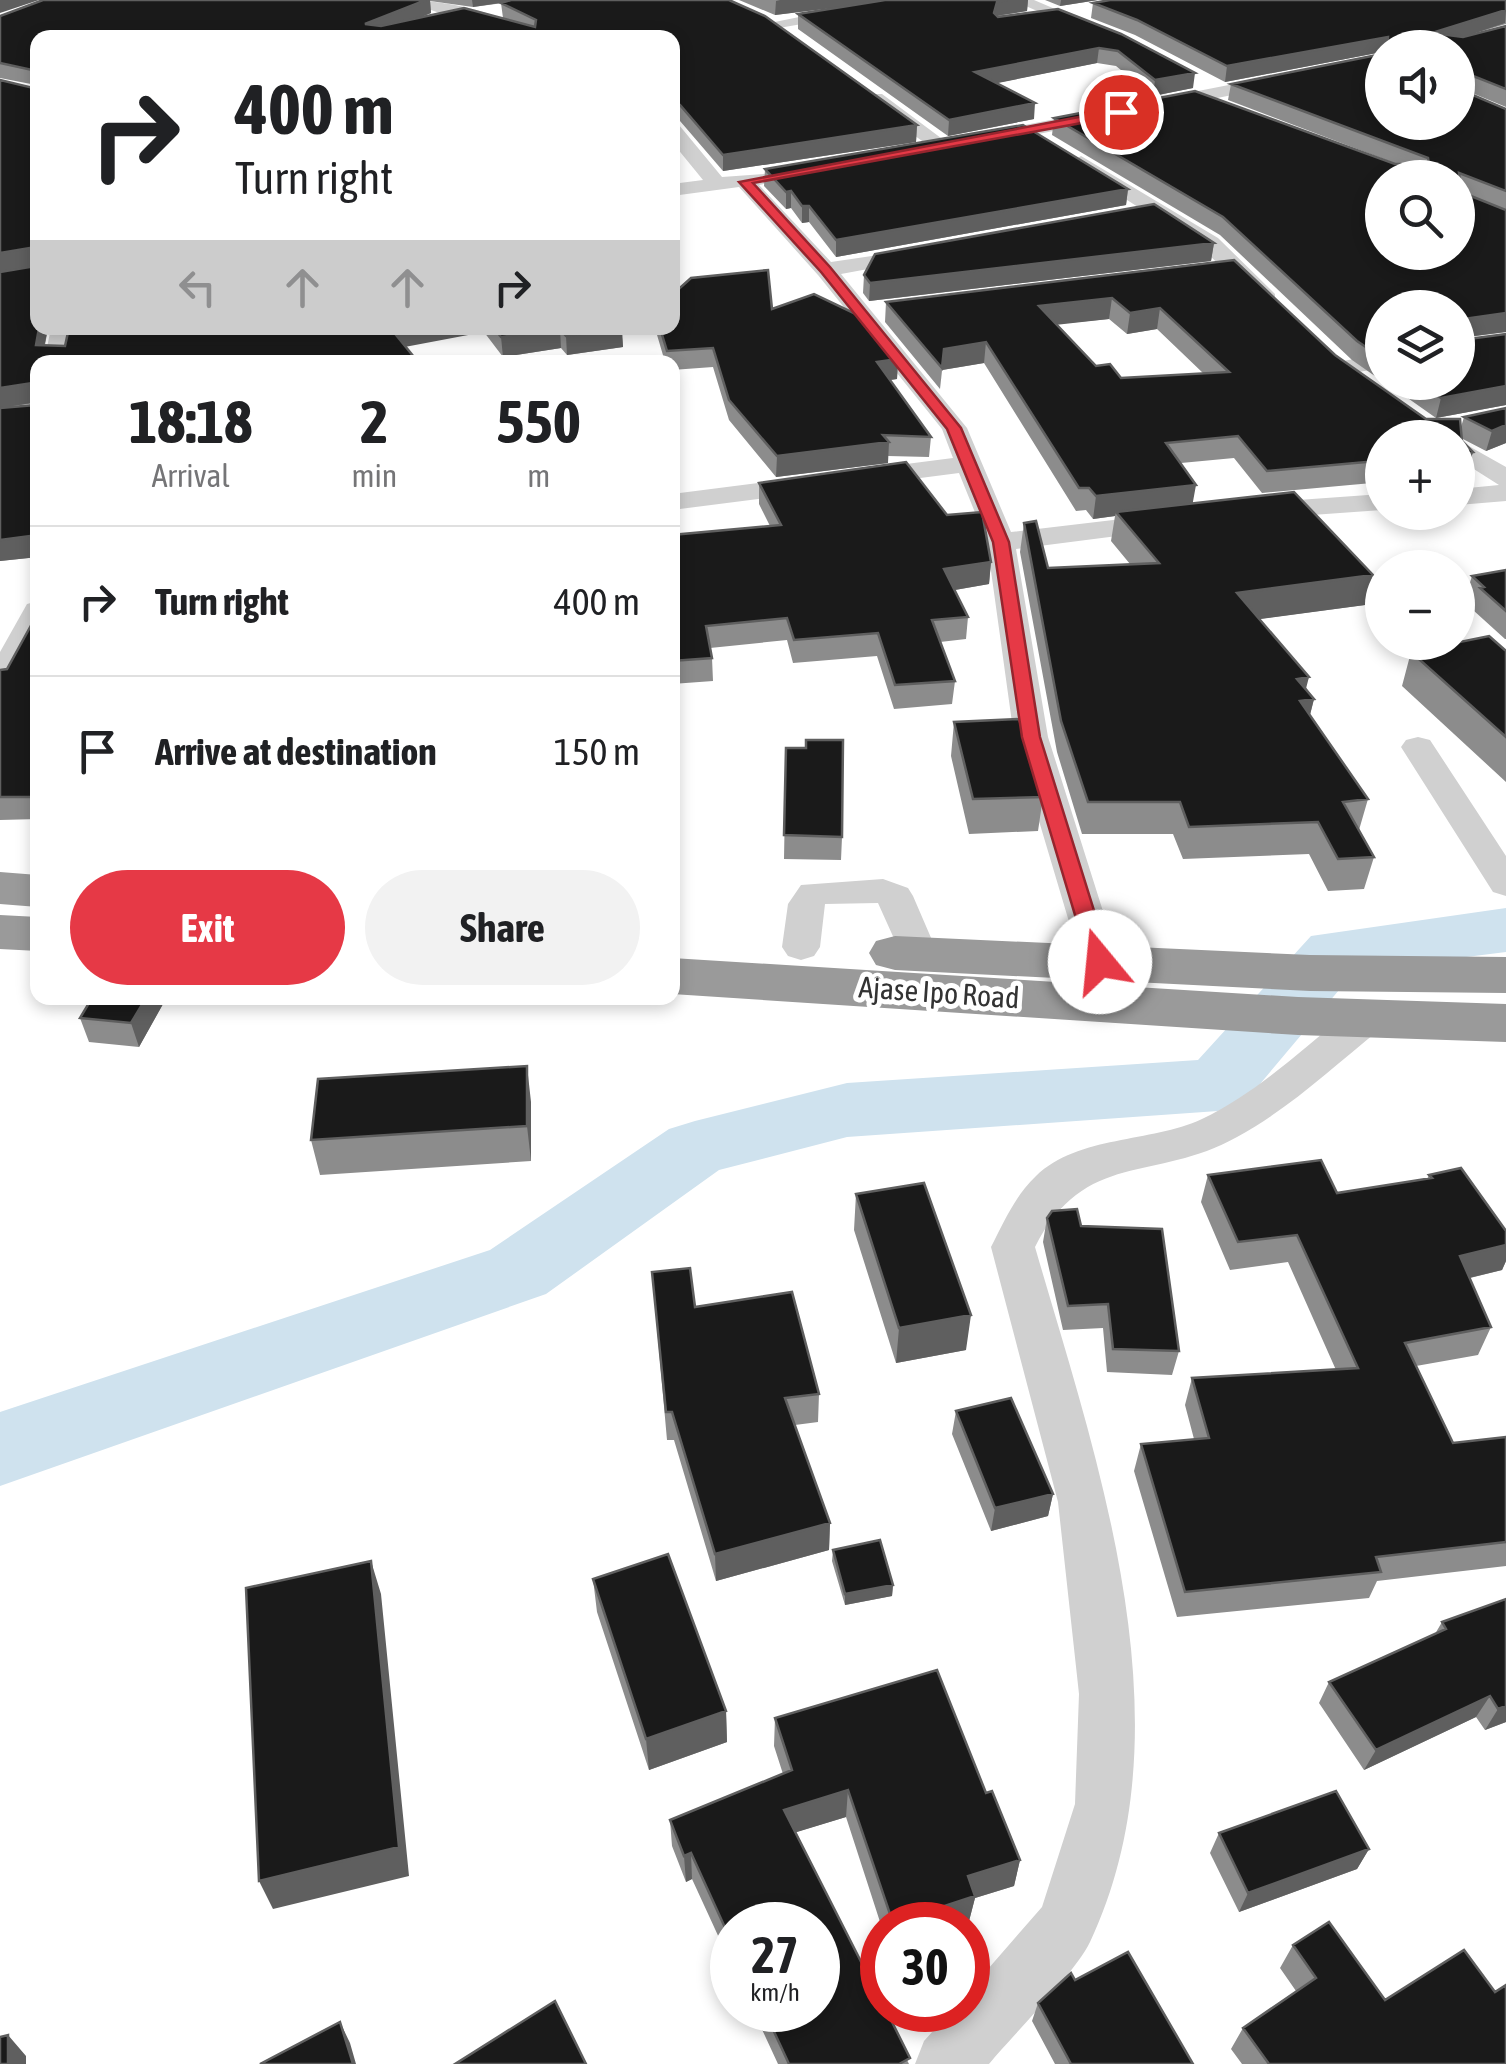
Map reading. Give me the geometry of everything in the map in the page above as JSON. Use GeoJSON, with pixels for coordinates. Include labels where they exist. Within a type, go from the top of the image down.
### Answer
{"type":"FeatureCollection","features":[{"type":"Feature","properties":{"kind":"highway"},"geometry":{"type":"LineString","coordinates":[[0,888],[30,890]]}},
{"type":"Feature","properties":{"kind":"highway"},"geometry":{"type":"LineString","coordinates":[[0,932],[30,934]]}},
{"type":"Feature","properties":{"kind":"highway","name":"Ajase Ipo Road"},"geometry":{"type":"LineString","coordinates":[[680,939],[1100,962],[1304,994],[1372,997],[1506,1023]]}},
{"type":"Feature","properties":{"kind":"highway","name":"Ajase Ipo Road"},"geometry":{"type":"LineString","coordinates":[[1372,997],[1506,975]]}},
{"type":"Feature","properties":{"kind":"highway","name":"Ajase Ipo Road"},"geometry":{"type":"LineString","coordinates":[[680,977],[1200,1010],[1304,994]]}},
{"type":"Feature","properties":{"kind":"street"},"geometry":{"type":"LineString","coordinates":[[1020,0],[1110,36]]}},
{"type":"Feature","properties":{"kind":"street"},"geometry":{"type":"LineString","coordinates":[[422,1],[507,30]]}},
{"type":"Feature","properties":{"kind":"street"},"geometry":{"type":"LineString","coordinates":[[419,24],[510,8]]}},
{"type":"Feature","properties":{"kind":"street"},"geometry":{"type":"LineString","coordinates":[[801,43],[766,21],[870,8]]}},
{"type":"Feature","properties":{"kind":"street"},"geometry":{"type":"LineString","coordinates":[[1017,23],[1096,11]]}},
{"type":"Feature","properties":{"kind":"street"},"geometry":{"type":"LineString","coordinates":[[907,153],[1025,131],[1194,87],[1228,102],[1365,66]]}},
{"type":"Feature","properties":{"kind":"street"},"geometry":{"type":"LineString","coordinates":[[864,90],[943,147]]}},
{"type":"Feature","properties":{"kind":"street"},"geometry":{"type":"LineString","coordinates":[[1025,131],[1210,243],[1288,318]]}},
{"type":"Feature","properties":{"kind":"street"},"geometry":{"type":"LineString","coordinates":[[680,135],[826,270],[954,428],[965,464],[1001,542],[1031,737],[1100,962]]}},
{"type":"Feature","properties":{"kind":"street"},"geometry":{"type":"LineString","coordinates":[[680,189],[799,172]]}},
{"type":"Feature","properties":{"kind":"street"},"geometry":{"type":"LineString","coordinates":[[1118,216],[1157,210]]}},
{"type":"Feature","properties":{"kind":"street"},"geometry":{"type":"LineString","coordinates":[[826,270],[942,248]]}},
{"type":"Feature","properties":{"kind":"street"},"geometry":{"type":"LineString","coordinates":[[1196,274],[1235,269]]}},
{"type":"Feature","properties":{"kind":"street"},"geometry":{"type":"LineString","coordinates":[[859,313],[899,308]]}},
{"type":"Feature","properties":{"kind":"street"},"geometry":{"type":"LineString","coordinates":[[1365,361],[1334,362],[1365,386]]}},
{"type":"Feature","properties":{"kind":"street"},"geometry":{"type":"LineString","coordinates":[[1475,448],[1506,479]]}},
{"type":"Feature","properties":{"kind":"street"},"geometry":{"type":"LineString","coordinates":[[680,501],[965,464]]}},
{"type":"Feature","properties":{"kind":"street"},"geometry":{"type":"LineString","coordinates":[[1475,496],[1506,493]]}},
{"type":"Feature","properties":{"kind":"street"},"geometry":{"type":"LineString","coordinates":[[1224,515],[1365,503]]}},
{"type":"Feature","properties":{"kind":"street"},"geometry":{"type":"LineString","coordinates":[[1001,542],[1188,519]]}},
{"type":"Feature","properties":{"kind":"street"},"geometry":{"type":"LineString","coordinates":[[0,682],[30,625]]}},
{"type":"Feature","properties":{"kind":"street"},"geometry":{"type":"LineString","coordinates":[[1418,747],[1506,884]]}},
{"type":"Feature","properties":{"kind":"street"},"geometry":{"type":"LineString","coordinates":[[947,2064],[1067,1925],[1104,1804],[1107,1694],[1083,1502],[1013,1246],[1028,1210],[1078,1166],[1181,1146],[1222,1126],[1372,997]]}},
{"type":"Feature","properties":{"kind":"building"},"geometry":{"type":"Polygon","coordinates":[[[43,0],[426,0],[365,24],[381,26],[464,8],[535,27],[536,20],[501,3],[729,0],[765,16],[917,125],[723,155],[680,105],[680,30],[30,30],[30,69],[0,63],[0,16],[43,0]]]}},
{"type":"Feature","properties":{"kind":"building"},"geometry":{"type":"Polygon","coordinates":[[[885,0],[1007,0],[997,2],[994,13],[998,17],[1058,9],[1121,34],[1195,73],[1155,80],[1118,51],[1099,48],[975,72],[1035,103],[949,120],[798,14],[885,0]]]}},
{"type":"Feature","properties":{"kind":"building"},"geometry":{"type":"Polygon","coordinates":[[[1506,0],[1506,10],[1442,30],[1365,30],[1365,41],[1227,66],[1137,20],[1093,3],[1506,0]]]}},
{"type":"Feature","properties":{"kind":"building"},"geometry":{"type":"Polygon","coordinates":[[[1506,26],[1506,89],[1475,77],[1475,34],[1506,26]]]}},
{"type":"Feature","properties":{"kind":"building"},"geometry":{"type":"Polygon","coordinates":[[[1365,57],[1365,134],[1231,84],[1365,57]]]}},
{"type":"Feature","properties":{"kind":"building"},"geometry":{"type":"Polygon","coordinates":[[[0,80],[30,87],[30,248],[0,253],[0,80]]]}},
{"type":"Feature","properties":{"kind":"building"},"geometry":{"type":"Polygon","coordinates":[[[1195,91],[1384,160],[1365,160],[1365,270],[1475,270],[1475,198],[1506,210],[1506,313],[1475,317],[1475,290],[1365,290],[1365,346],[1223,217],[1054,118],[1195,91]]]}},
{"type":"Feature","properties":{"kind":"building"},"geometry":{"type":"Polygon","coordinates":[[[1475,96],[1506,109],[1506,191],[1475,179],[1475,160],[1428,158],[1380,140],[1475,140],[1475,96]]]}},
{"type":"Feature","properties":{"kind":"building"},"geometry":{"type":"Polygon","coordinates":[[[1023,125],[1128,189],[836,240],[809,206],[802,206],[765,169],[1023,125]]]}},
{"type":"Feature","properties":{"kind":"building"},"geometry":{"type":"Polygon","coordinates":[[[1154,204],[1214,243],[870,283],[864,275],[875,254],[1154,204]]]}},
{"type":"Feature","properties":{"kind":"building"},"geometry":{"type":"Polygon","coordinates":[[[1234,260],[1335,355],[1365,376],[1365,400],[1399,400],[1426,419],[1460,420],[1365,420],[1365,462],[1267,471],[1238,436],[1166,443],[1196,485],[1096,496],[1089,488],[1079,488],[986,342],[944,349],[942,368],[886,302],[1234,260]],[[1112,298],[1039,306],[1096,366],[1110,364],[1121,378],[1229,372],[1160,308],[1130,313],[1112,298]]]}},
{"type":"Feature","properties":{"kind":"building"},"geometry":{"type":"Polygon","coordinates":[[[30,267],[30,335],[38,335],[36,345],[65,346],[67,335],[396,335],[412,355],[30,355],[30,383],[0,388],[0,272],[30,267]]]}},
{"type":"Feature","properties":{"kind":"building"},"geometry":{"type":"Polygon","coordinates":[[[768,270],[772,309],[814,294],[858,315],[898,359],[877,362],[931,437],[883,435],[889,442],[777,456],[729,400],[713,348],[667,351],[662,335],[680,335],[680,288],[691,278],[768,270]]]}},
{"type":"Feature","properties":{"kind":"building"},"geometry":{"type":"Polygon","coordinates":[[[1506,334],[1506,386],[1475,392],[1475,338],[1506,334]]]}},
{"type":"Feature","properties":{"kind":"building"},"geometry":{"type":"Polygon","coordinates":[[[30,405],[30,536],[0,540],[0,408],[30,405]]]}},
{"type":"Feature","properties":{"kind":"building"},"geometry":{"type":"Polygon","coordinates":[[[1506,408],[1506,425],[1492,431],[1464,417],[1506,408]]]}},
{"type":"Feature","properties":{"kind":"building"},"geometry":{"type":"Polygon","coordinates":[[[906,462],[947,515],[982,512],[991,562],[944,569],[968,617],[932,620],[955,681],[895,685],[878,633],[794,640],[787,618],[706,626],[712,658],[680,660],[680,534],[781,525],[759,483],[906,462]]]}},
{"type":"Feature","properties":{"kind":"building"},"geometry":{"type":"Polygon","coordinates":[[[1294,492],[1365,567],[1365,576],[1237,593],[1309,677],[1297,679],[1314,699],[1300,701],[1368,799],[1343,802],[1374,857],[1338,859],[1318,822],[1189,827],[1180,802],[1088,802],[1061,721],[1024,523],[1036,521],[1048,568],[1159,563],[1116,512],[1294,492]]]}},
{"type":"Feature","properties":{"kind":"building"},"geometry":{"type":"Polygon","coordinates":[[[1506,570],[1506,611],[1480,588],[1484,587],[1475,575],[1506,570]]]}},
{"type":"Feature","properties":{"kind":"building"},"geometry":{"type":"Polygon","coordinates":[[[30,627],[30,797],[0,797],[0,670],[7,669],[30,627]]]}},
{"type":"Feature","properties":{"kind":"building"},"geometry":{"type":"Polygon","coordinates":[[[1489,636],[1506,651],[1506,737],[1420,660],[1475,660],[1475,639],[1489,636]]]}},
{"type":"Feature","properties":{"kind":"building"},"geometry":{"type":"Polygon","coordinates":[[[1019,719],[1043,797],[973,799],[954,722],[1019,719]]]}},
{"type":"Feature","properties":{"kind":"building"},"geometry":{"type":"Polygon","coordinates":[[[806,740],[843,740],[842,837],[784,835],[786,748],[806,748],[806,740]]]}},
{"type":"Feature","properties":{"kind":"building"},"geometry":{"type":"Polygon","coordinates":[[[88,1005],[142,1005],[131,1023],[80,1018],[88,1005]]]}},
{"type":"Feature","properties":{"kind":"building"},"geometry":{"type":"Polygon","coordinates":[[[527,1066],[527,1126],[311,1140],[318,1079],[527,1066]]]}},
{"type":"Feature","properties":{"kind":"building"},"geometry":{"type":"Polygon","coordinates":[[[1321,1160],[1337,1193],[1432,1178],[1429,1175],[1461,1168],[1506,1231],[1506,1245],[1460,1256],[1491,1327],[1405,1343],[1453,1443],[1506,1437],[1506,1542],[1376,1557],[1381,1572],[1185,1592],[1141,1444],[1209,1438],[1192,1378],[1358,1368],[1297,1235],[1238,1242],[1208,1175],[1321,1160]]]}},
{"type":"Feature","properties":{"kind":"building"},"geometry":{"type":"Polygon","coordinates":[[[924,1183],[971,1315],[899,1328],[856,1194],[924,1183]]]}},
{"type":"Feature","properties":{"kind":"building"},"geometry":{"type":"Polygon","coordinates":[[[1077,1209],[1081,1226],[1162,1229],[1179,1351],[1113,1349],[1108,1304],[1068,1306],[1047,1218],[1052,1211],[1077,1209]]]}},
{"type":"Feature","properties":{"kind":"building"},"geometry":{"type":"Polygon","coordinates":[[[690,1268],[695,1307],[792,1292],[819,1394],[785,1398],[830,1523],[715,1554],[672,1412],[666,1412],[652,1272],[690,1268]]]}},
{"type":"Feature","properties":{"kind":"building"},"geometry":{"type":"Polygon","coordinates":[[[1011,1398],[1053,1494],[995,1508],[956,1411],[1011,1398]]]}},
{"type":"Feature","properties":{"kind":"building"},"geometry":{"type":"Polygon","coordinates":[[[880,1540],[893,1585],[845,1594],[833,1550],[880,1540]]]}},
{"type":"Feature","properties":{"kind":"building"},"geometry":{"type":"Polygon","coordinates":[[[668,1554],[726,1711],[646,1739],[593,1579],[668,1554]]]}},
{"type":"Feature","properties":{"kind":"building"},"geometry":{"type":"Polygon","coordinates":[[[371,1561],[399,1847],[259,1881],[246,1588],[371,1561]]]}},
{"type":"Feature","properties":{"kind":"building"},"geometry":{"type":"Polygon","coordinates":[[[1506,1599],[1506,1706],[1498,1709],[1490,1696],[1376,1750],[1329,1682],[1446,1629],[1442,1622],[1506,1599]]]}},
{"type":"Feature","properties":{"kind":"building"},"geometry":{"type":"Polygon","coordinates":[[[937,1670],[986,1793],[992,1791],[1020,1860],[968,1876],[975,1896],[957,1902],[886,1902],[848,1790],[784,1810],[831,1902],[713,1902],[691,1853],[684,1856],[670,1820],[792,1770],[775,1718],[937,1670]]]}},
{"type":"Feature","properties":{"kind":"building"},"geometry":{"type":"Polygon","coordinates":[[[1336,1791],[1369,1849],[1248,1893],[1219,1833],[1336,1791]]]}},
{"type":"Feature","properties":{"kind":"building"},"geometry":{"type":"Polygon","coordinates":[[[840,1920],[860,1960],[860,2032],[897,2032],[910,2058],[899,2064],[789,2064],[774,2032],[840,2032],[840,1920]]]}},
{"type":"Feature","properties":{"kind":"building"},"geometry":{"type":"Polygon","coordinates":[[[1329,1922],[1385,2000],[1464,1950],[1495,1992],[1506,1985],[1506,2064],[1269,2064],[1243,2028],[1316,1978],[1293,1945],[1329,1922]]]}},
{"type":"Feature","properties":{"kind":"building"},"geometry":{"type":"Polygon","coordinates":[[[1128,1952],[1193,2064],[1071,2064],[1038,2003],[1071,1973],[1075,1980],[1128,1952]]]}},
{"type":"Feature","properties":{"kind":"building"},"geometry":{"type":"Polygon","coordinates":[[[555,2001],[586,2064],[455,2064],[555,2001]]]}},
{"type":"Feature","properties":{"kind":"building"},"geometry":{"type":"Polygon","coordinates":[[[340,2022],[353,2064],[260,2064],[340,2022]]]}},
{"type":"Feature","properties":{"kind":"building"},"geometry":{"type":"Polygon","coordinates":[[[8,2035],[8,2064],[0,2064],[0,2037],[8,2035]]]}},
{"type":"Feature","properties":{"kind":"waterway"},"geometry":{"type":"LineString","coordinates":[[0,1449],[518,1272],[695,1149],[847,1110],[1218,1085],[1335,952],[1506,930]]}},
{"type":"Feature","properties":{"kind":"route"},"geometry":{"type":"LineString","coordinates":[[1100,962],[1031,737],[1001,542],[965,464],[954,428],[826,270],[745,182],[1121,112]]}}]}
